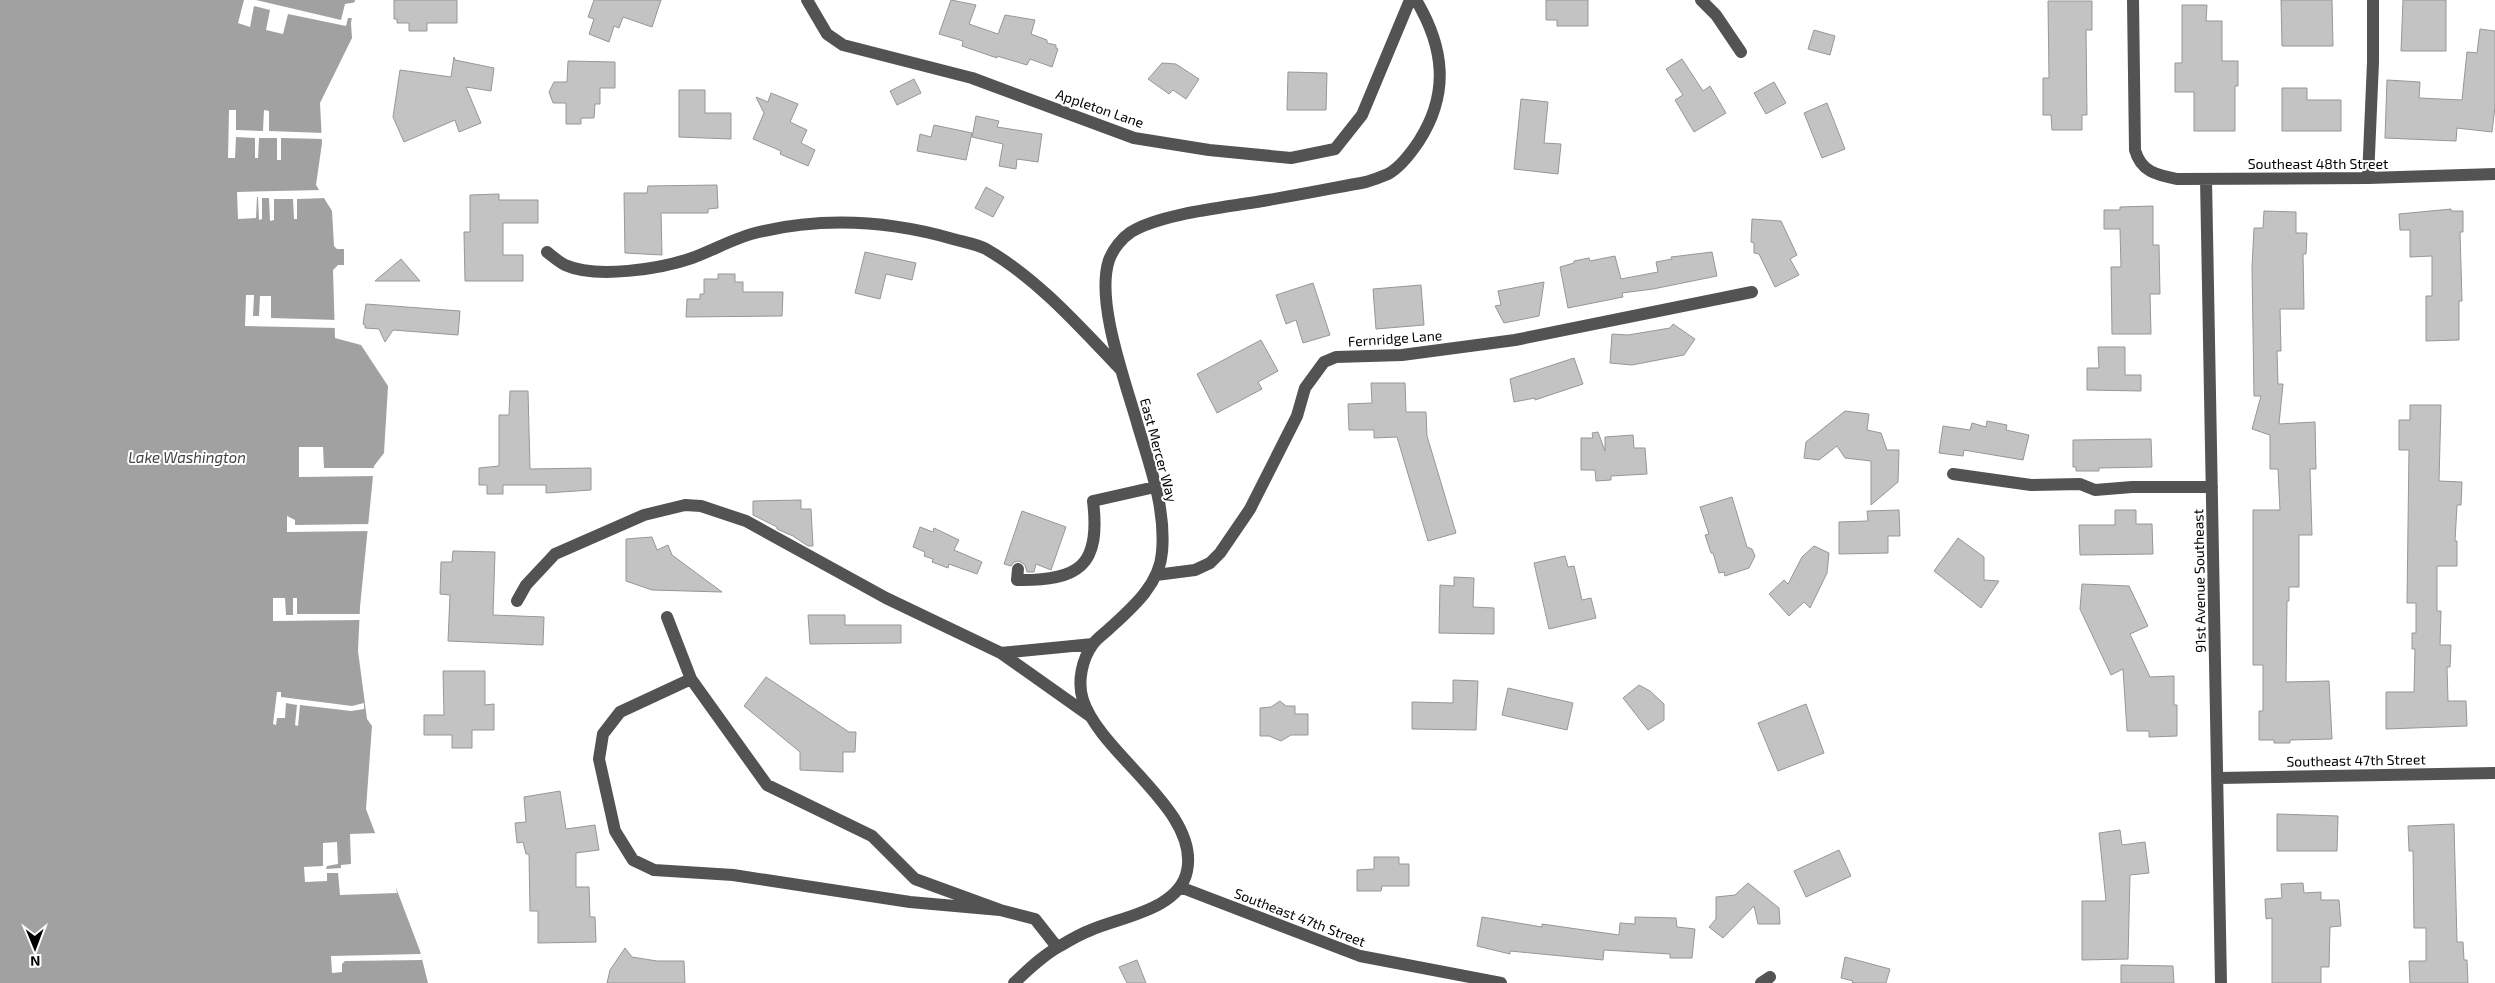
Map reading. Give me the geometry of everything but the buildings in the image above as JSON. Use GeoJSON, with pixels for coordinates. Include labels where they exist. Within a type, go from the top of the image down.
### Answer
{"type":"FeatureCollection","features":[{"type":"Feature","properties":{"kind":"street","name":"Appleton Lane"},"geometry":{"type":"LineString","coordinates":[[808,0],[827,34],[843,45],[972,78],[1134,138],[1209,150],[1291,158],[1336,149],[1362,114],[1410,0]]}},
{"type":"Feature","properties":{"kind":"street","name":"East Mercer Way"},"geometry":{"type":"LineString","coordinates":[[1180,887],[1187,871],[1187,852],[1183,835],[1176,819],[1102,735],[1083,699],[1080,672],[1093,644],[1144,595],[1156,575],[1162,555],[1162,519],[1155,487],[1106,303],[1106,279],[1109,260],[1118,244],[1130,233],[1144,226],[1194,212],[1366,182],[1389,173],[1410,155],[1430,124],[1439,97],[1441,67],[1427,19],[1416,0]]}},
{"type":"Feature","properties":{"kind":"street"},"geometry":{"type":"LineString","coordinates":[[1702,0],[1716,15],[1741,52]]}},
{"type":"Feature","properties":{"kind":"street","name":"Southeast 48th Street"},"geometry":{"type":"LineString","coordinates":[[2132,0],[2135,150],[2144,168],[2156,174],[2177,179],[2368,178],[2495,174]]}},
{"type":"Feature","properties":{"kind":"street"},"geometry":{"type":"LineString","coordinates":[[2368,178],[2373,62],[2373,0]]}},
{"type":"Feature","properties":{"kind":"street","name":"91st Avenue Southeast"},"geometry":{"type":"LineString","coordinates":[[2206,178],[2221,983]]}},
{"type":"Feature","properties":{"kind":"street"},"geometry":{"type":"LineString","coordinates":[[547,252],[565,265],[581,269],[603,271],[638,270],[691,258],[757,232],[817,222],[876,224],[935,234],[985,248],[1025,277],[1066,313],[1123,371]]}},
{"type":"Feature","properties":{"kind":"street","name":"Fernridge Lane"},"geometry":{"type":"LineString","coordinates":[[1156,575],[1194,570],[1210,563],[1220,553],[1250,509],[1297,416],[1305,388],[1324,362],[1336,357],[1402,355],[1515,340],[1752,292]]}},
{"type":"Feature","properties":{"kind":"street"},"geometry":{"type":"LineString","coordinates":[[1952,474],[2031,485],[2080,484],[2095,490],[2147,486],[2212,487]]}},
{"type":"Feature","properties":{"kind":"street"},"geometry":{"type":"LineString","coordinates":[[1018,568],[1017,580],[1043,581],[1072,572],[1085,564],[1093,546],[1096,520],[1094,501],[1155,487]]}},
{"type":"Feature","properties":{"kind":"street"},"geometry":{"type":"LineString","coordinates":[[517,601],[526,585],[556,554],[644,515],[685,505],[701,506],[746,521],[886,598],[1001,654],[1092,717]]}},
{"type":"Feature","properties":{"kind":"street"},"geometry":{"type":"LineString","coordinates":[[667,617],[691,679],[767,785],[872,836],[915,879],[1000,910],[1035,919],[1057,947]]}},
{"type":"Feature","properties":{"kind":"street"},"geometry":{"type":"LineString","coordinates":[[1001,654],[1093,644]]}},
{"type":"Feature","properties":{"kind":"street"},"geometry":{"type":"LineString","coordinates":[[691,679],[620,712],[603,734],[599,759],[615,831],[633,860],[654,870],[733,875],[910,902],[1000,910]]}},
{"type":"Feature","properties":{"kind":"street","name":"Southeast 47th Street"},"geometry":{"type":"LineString","coordinates":[[2218,778],[2495,773]]}},
{"type":"Feature","properties":{"kind":"street"},"geometry":{"type":"LineString","coordinates":[[1014,983],[1057,947],[1093,929],[1150,910],[1180,887]]}},
{"type":"Feature","properties":{"kind":"street","name":"Southeast 47th Street"},"geometry":{"type":"LineString","coordinates":[[1180,887],[1360,956],[1501,983]]}},
{"type":"Feature","properties":{"kind":"water","name":"Lake Washington"},"geometry":{"type":"Polygon","coordinates":[[[0,0],[355,0],[351,23],[352,38],[320,103],[322,143],[316,185],[332,211],[334,246],[337,249],[344,249],[344,265],[338,265],[333,270],[335,338],[361,345],[388,386],[384,453],[374,466],[360,607],[358,651],[367,719],[372,726],[366,809],[420,951],[428,983],[0,983],[0,0]]]}},
{"type":"Feature","properties":{"kind":"pier"},"geometry":{"type":"Polygon","coordinates":[[[244,0],[256,0],[341,20],[345,4],[357,2],[354,18],[348,18],[346,26],[288,14],[283,34],[266,30],[270,10],[254,6],[250,27],[238,23],[244,0]]]}},
{"type":"Feature","properties":{"kind":"pier"},"geometry":{"type":"Polygon","coordinates":[[[229,110],[236,110],[236,130],[263,131],[264,110],[269,111],[269,131],[324,133],[325,139],[281,138],[281,160],[277,160],[277,138],[259,138],[258,158],[255,158],[255,138],[236,137],[235,158],[228,158],[229,110]]]}},
{"type":"Feature","properties":{"kind":"pier"},"geometry":{"type":"Polygon","coordinates":[[[322,190],[327,198],[297,199],[297,219],[294,219],[293,199],[274,199],[274,220],[270,221],[269,198],[262,198],[262,219],[259,220],[257,197],[256,218],[238,219],[237,192],[322,190]]]}},
{"type":"Feature","properties":{"kind":"pier"},"geometry":{"type":"Polygon","coordinates":[[[246,295],[254,295],[253,316],[259,316],[260,296],[271,296],[271,318],[337,320],[337,328],[245,326],[246,295]]]}},
{"type":"Feature","properties":{"kind":"pier"},"geometry":{"type":"Polygon","coordinates":[[[299,447],[323,447],[324,468],[376,468],[375,476],[299,477],[299,447]]]}},
{"type":"Feature","properties":{"kind":"pier"},"geometry":{"type":"Polygon","coordinates":[[[287,516],[295,520],[295,525],[370,524],[370,531],[287,532],[287,516]]]}},
{"type":"Feature","properties":{"kind":"pier"},"geometry":{"type":"Polygon","coordinates":[[[273,598],[285,598],[286,615],[293,615],[293,598],[297,598],[297,614],[362,614],[361,620],[273,621],[273,598]]]}},
{"type":"Feature","properties":{"kind":"pier"},"geometry":{"type":"Polygon","coordinates":[[[277,692],[281,692],[281,697],[352,706],[364,703],[364,709],[351,711],[300,705],[298,726],[295,725],[297,705],[286,703],[285,718],[277,718],[276,725],[273,724],[277,692]]]}},
{"type":"Feature","properties":{"kind":"pier"},"geometry":{"type":"Polygon","coordinates":[[[378,833],[393,872],[397,893],[340,895],[338,873],[327,873],[327,881],[305,882],[304,867],[323,866],[323,843],[337,842],[338,864],[327,866],[326,869],[341,868],[341,865],[351,864],[350,834],[378,833]]]}},
{"type":"Feature","properties":{"kind":"pier"},"geometry":{"type":"Polygon","coordinates":[[[421,954],[422,960],[345,961],[342,964],[342,972],[332,973],[331,956],[421,954]]]}}]}
